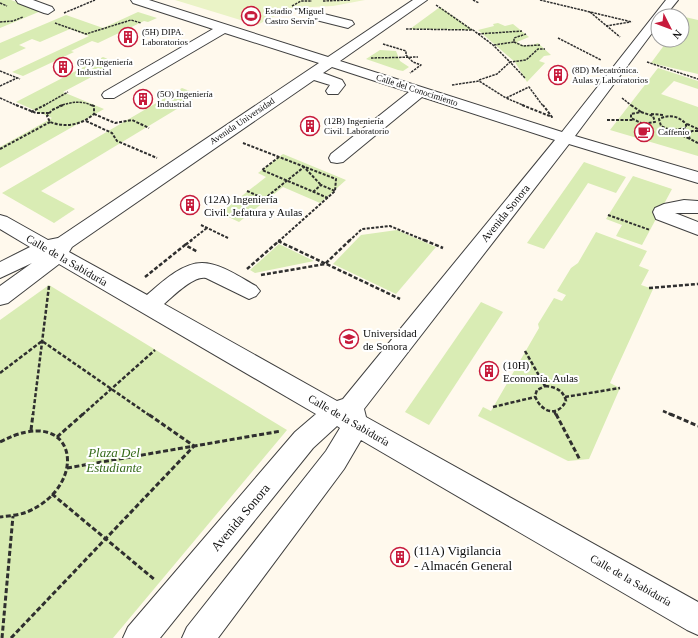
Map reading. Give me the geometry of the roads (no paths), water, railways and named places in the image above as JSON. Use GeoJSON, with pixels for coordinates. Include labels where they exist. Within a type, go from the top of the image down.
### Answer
{"type":"FeatureCollection","features":[{"type":"Feature","properties":{"kind":"lane"},"geometry":{"type":"LineString","coordinates":[[22,0],[48,10]]}},
{"type":"Feature","properties":{"kind":"lane","name":"Calle del Conocimiento"},"geometry":{"type":"LineString","coordinates":[[137,0],[565,138],[690,175]]}},
{"type":"Feature","properties":{"kind":"lane","name":"Avenida Universidad"},"geometry":{"type":"LineString","coordinates":[[0,298],[56,248],[421,0]]}},
{"type":"Feature","properties":{"kind":"lane","name":"Avenida Sonora"},"geometry":{"type":"LineString","coordinates":[[666,8],[672,0]]}},
{"type":"Feature","properties":{"kind":"lane"},"geometry":{"type":"LineString","coordinates":[[316,16],[348,24]]}},
{"type":"Feature","properties":{"kind":"lane"},"geometry":{"type":"LineString","coordinates":[[109,95],[224,28]]}},
{"type":"Feature","properties":{"kind":"lane","name":"Avenida Sonora"},"geometry":{"type":"LineString","coordinates":[[139,638],[304,440],[347,415],[650,29]]}},
{"type":"Feature","properties":{"kind":"lane"},"geometry":{"type":"LineString","coordinates":[[312,74],[337,83],[338,85],[333,92]]}},
{"type":"Feature","properties":{"kind":"lane"},"geometry":{"type":"LineString","coordinates":[[337,158],[420,91]]}},
{"type":"Feature","properties":{"kind":"lane"},"geometry":{"type":"LineString","coordinates":[[670,207],[696,207],[688,192],[690,175]]}},
{"type":"Feature","properties":{"kind":"lane"},"geometry":{"type":"LineString","coordinates":[[690,175],[670,207],[662,212],[663,216],[698,229]]}},
{"type":"Feature","properties":{"kind":"lane","name":"Calle de la Sabiduría"},"geometry":{"type":"LineString","coordinates":[[0,221],[56,248],[148,306],[347,415],[698,619]]}},
{"type":"Feature","properties":{"kind":"lane","name":"Avenida Universidad"},"geometry":{"type":"LineString","coordinates":[[0,271],[56,248]]}},
{"type":"Feature","properties":{"kind":"lane"},"geometry":{"type":"LineString","coordinates":[[148,306],[186,275],[194,271],[203,270],[252,284]]}},
{"type":"Feature","properties":{"kind":"lane","name":"Avenida Sonora"},"geometry":{"type":"LineString","coordinates":[[198,638],[335,460],[347,415]]}},
{"type":"Feature","properties":{"kind":"place","name":"Estadio \"Miguel Castro Servín\""},"geometry":{"type":"Point","coordinates":[251,16]}},
{"type":"Feature","properties":{"kind":"place","name":"(5H) DIPA. Laboratorios"},"geometry":{"type":"Point","coordinates":[128,37]}},
{"type":"Feature","properties":{"kind":"place","name":"(5G) Ingeniería Industrial"},"geometry":{"type":"Point","coordinates":[63,67]}},
{"type":"Feature","properties":{"kind":"place","name":"(8D) Mecatrónica. Aulas y Laboratorios"},"geometry":{"type":"Point","coordinates":[558,75]}},
{"type":"Feature","properties":{"kind":"place","name":"(5O) Ingeniería Industrial"},"geometry":{"type":"Point","coordinates":[143,99]}},
{"type":"Feature","properties":{"kind":"place","name":"(12B) Ingeniería Civil. Laboratorio"},"geometry":{"type":"Point","coordinates":[310,126]}},
{"type":"Feature","properties":{"kind":"place","name":"Caffenio"},"geometry":{"type":"Point","coordinates":[644,132]}},
{"type":"Feature","properties":{"kind":"place","name":"(12A) Ingeniería Civil. Jefatura y Aulas"},"geometry":{"type":"Point","coordinates":[190,205]}},
{"type":"Feature","properties":{"kind":"place","name":"Universidad de Sonora"},"geometry":{"type":"Point","coordinates":[349,339]}},
{"type":"Feature","properties":{"kind":"place","name":"(10H) Economía. Aulas"},"geometry":{"type":"Point","coordinates":[489,371]}},
{"type":"Feature","properties":{"kind":"place","name":"(11A) Vigilancia - Almacén General"},"geometry":{"type":"Point","coordinates":[400,557]}},
{"type":"Feature","properties":{"kind":"park label","name":"Plaza Del Estudiante"},"geometry":{"type":"Point","coordinates":[114,460]}}]}
